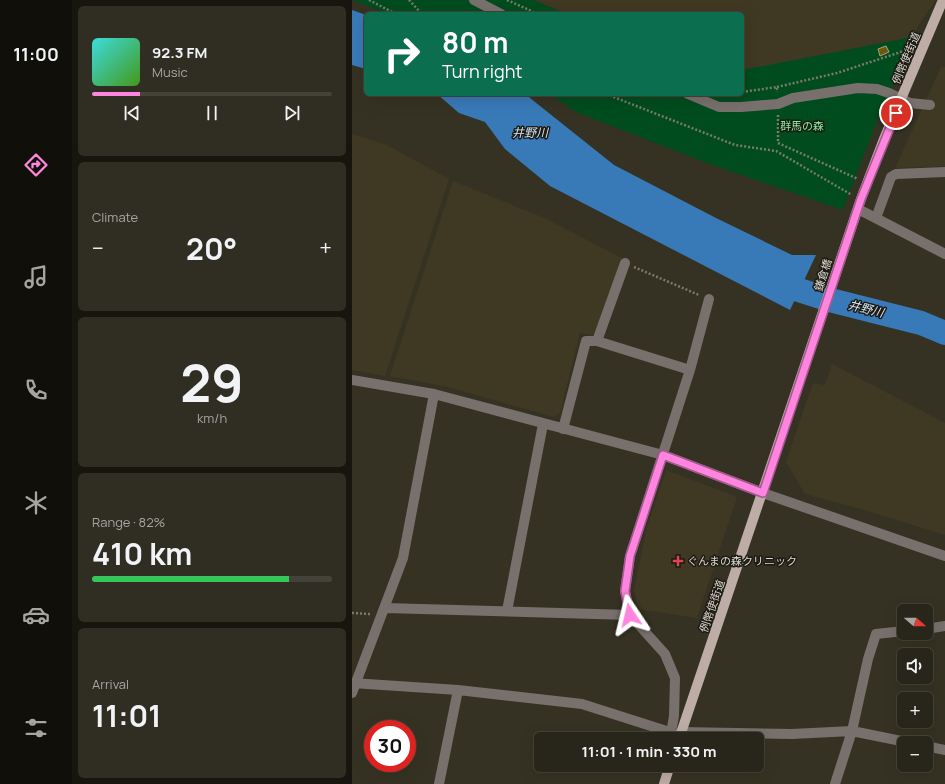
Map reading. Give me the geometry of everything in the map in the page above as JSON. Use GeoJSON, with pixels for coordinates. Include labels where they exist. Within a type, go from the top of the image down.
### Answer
{"type":"FeatureCollection","features":[{"type":"Feature","properties":{"kind":"main road","name":"例幣使街道"},"geometry":{"type":"LineString","coordinates":[[860,212],[884,139],[943,0]]}},
{"type":"Feature","properties":{"kind":"main road","name":"鎌倉橋"},"geometry":{"type":"LineString","coordinates":[[813,344],[860,212]]}},
{"type":"Feature","properties":{"kind":"main road","name":"例幣使街道"},"geometry":{"type":"LineString","coordinates":[[679,732],[763,493],[813,344]]}},
{"type":"Feature","properties":{"kind":"main road"},"geometry":{"type":"LineString","coordinates":[[664,784],[668,772]]}},
{"type":"Feature","properties":{"kind":"street"},"geometry":{"type":"LineString","coordinates":[[474,0],[497,12]]}},
{"type":"Feature","properties":{"kind":"street"},"geometry":{"type":"LineString","coordinates":[[693,96],[719,107],[741,107],[778,104],[794,98],[858,88],[877,89],[910,103],[930,105]]}},
{"type":"Feature","properties":{"kind":"street"},"geometry":{"type":"LineString","coordinates":[[876,218],[891,177],[896,174],[945,172]]}},
{"type":"Feature","properties":{"kind":"street"},"geometry":{"type":"LineString","coordinates":[[860,212],[876,218],[945,254]]}},
{"type":"Feature","properties":{"kind":"street"},"geometry":{"type":"LineString","coordinates":[[597,340],[625,263]]}},
{"type":"Feature","properties":{"kind":"street"},"geometry":{"type":"LineString","coordinates":[[677,732],[674,716],[675,678],[665,654],[630,615],[625,591],[630,556],[690,370],[709,299]]}},
{"type":"Feature","properties":{"kind":"street"},"geometry":{"type":"LineString","coordinates":[[563,429],[586,341],[597,340],[690,370]]}},
{"type":"Feature","properties":{"kind":"street"},"geometry":{"type":"LineString","coordinates":[[352,380],[434,394],[663,455],[763,493],[945,556]]}},
{"type":"Feature","properties":{"kind":"street"},"geometry":{"type":"LineString","coordinates":[[352,693],[354,683],[384,611],[403,558],[434,394]]}},
{"type":"Feature","properties":{"kind":"street"},"geometry":{"type":"LineString","coordinates":[[507,611],[542,424]]}},
{"type":"Feature","properties":{"kind":"street"},"geometry":{"type":"LineString","coordinates":[[384,611],[507,611],[630,615]]}},
{"type":"Feature","properties":{"kind":"street"},"geometry":{"type":"LineString","coordinates":[[933,628],[945,626]]}},
{"type":"Feature","properties":{"kind":"street"},"geometry":{"type":"LineString","coordinates":[[835,784],[852,731],[868,659],[876,634],[897,632]]}},
{"type":"Feature","properties":{"kind":"street"},"geometry":{"type":"LineString","coordinates":[[354,683],[458,690],[582,704],[669,732]]}},
{"type":"Feature","properties":{"kind":"street"},"geometry":{"type":"LineString","coordinates":[[439,784],[458,690]]}},
{"type":"Feature","properties":{"kind":"street"},"geometry":{"type":"LineString","coordinates":[[764,734],[852,731],[897,740]]}},
{"type":"Feature","properties":{"kind":"street"},"geometry":{"type":"LineString","coordinates":[[933,747],[945,750]]}},
{"type":"Feature","properties":{"kind":"path"},"geometry":{"type":"LineString","coordinates":[[370,0],[392,12]]}},
{"type":"Feature","properties":{"kind":"path"},"geometry":{"type":"LineString","coordinates":[[409,0],[420,12]]}},
{"type":"Feature","properties":{"kind":"path"},"geometry":{"type":"LineString","coordinates":[[506,0],[533,12]]}},
{"type":"Feature","properties":{"kind":"path"},"geometry":{"type":"LineString","coordinates":[[744,92],[777,87],[837,73],[925,44]]}},
{"type":"Feature","properties":{"kind":"path"},"geometry":{"type":"LineString","coordinates":[[777,87],[778,143],[859,180]]}},
{"type":"Feature","properties":{"kind":"path"},"geometry":{"type":"LineString","coordinates":[[611,96],[735,145],[776,151],[853,196]]}},
{"type":"Feature","properties":{"kind":"path"},"geometry":{"type":"LineString","coordinates":[[625,263],[709,299]]}},
{"type":"Feature","properties":{"kind":"path"},"geometry":{"type":"LineString","coordinates":[[352,612],[384,611]]}},
{"type":"Feature","properties":{"kind":"shaded area"},"geometry":{"type":"Polygon","coordinates":[[[534,0],[936,0],[918,26],[913,37],[747,70],[744,70],[744,12],[562,12],[534,0]]]}},
{"type":"Feature","properties":{"kind":"shaded area"},"geometry":{"type":"Polygon","coordinates":[[[941,67],[945,67],[945,166],[895,168],[941,67]]]}},
{"type":"Feature","properties":{"kind":"shaded area"},"geometry":{"type":"Polygon","coordinates":[[[352,134],[387,145],[449,179],[385,376],[352,370],[352,134]]]}},
{"type":"Feature","properties":{"kind":"shaded area"},"geometry":{"type":"Polygon","coordinates":[[[453,181],[542,217],[622,258],[600,321],[592,336],[580,332],[560,413],[554,417],[444,386],[390,376],[453,181]]]}},
{"type":"Feature","properties":{"kind":"shaded area"},"geometry":{"type":"Polygon","coordinates":[[[832,364],[945,423],[945,535],[868,511],[805,494],[786,462],[813,383],[825,385],[832,364]]]}},
{"type":"Feature","properties":{"kind":"shaded area","name":"ぐんまの森クリニック"},"geometry":{"type":"Polygon","coordinates":[[[666,470],[737,497],[697,618],[639,609],[634,591],[646,531],[666,470]]]}},
{"type":"Feature","properties":{"kind":"green space"},"geometry":{"type":"Polygon","coordinates":[[[352,0],[533,0],[562,12],[384,12],[352,0]]]}},
{"type":"Feature","properties":{"kind":"green space","name":"群馬の森"},"geometry":{"type":"Polygon","coordinates":[[[913,37],[877,121],[843,210],[707,163],[578,113],[552,96],[744,96],[744,70],[913,37]]]}},
{"type":"Feature","properties":{"kind":"water"},"geometry":{"type":"Polygon","coordinates":[[[352,10],[364,14],[364,68],[352,65],[352,10]]]}},
{"type":"Feature","properties":{"kind":"water","name":"井野川"},"geometry":{"type":"Polygon","coordinates":[[[439,96],[528,96],[614,165],[716,218],[792,255],[816,255],[790,310],[550,186],[505,149],[485,122],[459,113],[439,96]]]}},
{"type":"Feature","properties":{"kind":"building"},"geometry":{"type":"Polygon","coordinates":[[[886,46],[889,52],[880,56],[878,49],[886,46]]]}},
{"type":"Feature","properties":{"kind":"waterway","name":"井野川"},"geometry":{"type":"LineString","coordinates":[[768,280],[830,300],[921,323],[945,333]]}},
{"type":"Feature","properties":{"kind":"place","name":"ぐんまの森クリニック"},"geometry":{"type":"Point","coordinates":[678,561]}},
{"type":"Feature","properties":{"kind":"route"},"geometry":{"type":"LineString","coordinates":[[630,615],[625,591],[630,556],[663,455],[763,493],[861,199],[884,139],[896,113]]}}]}
